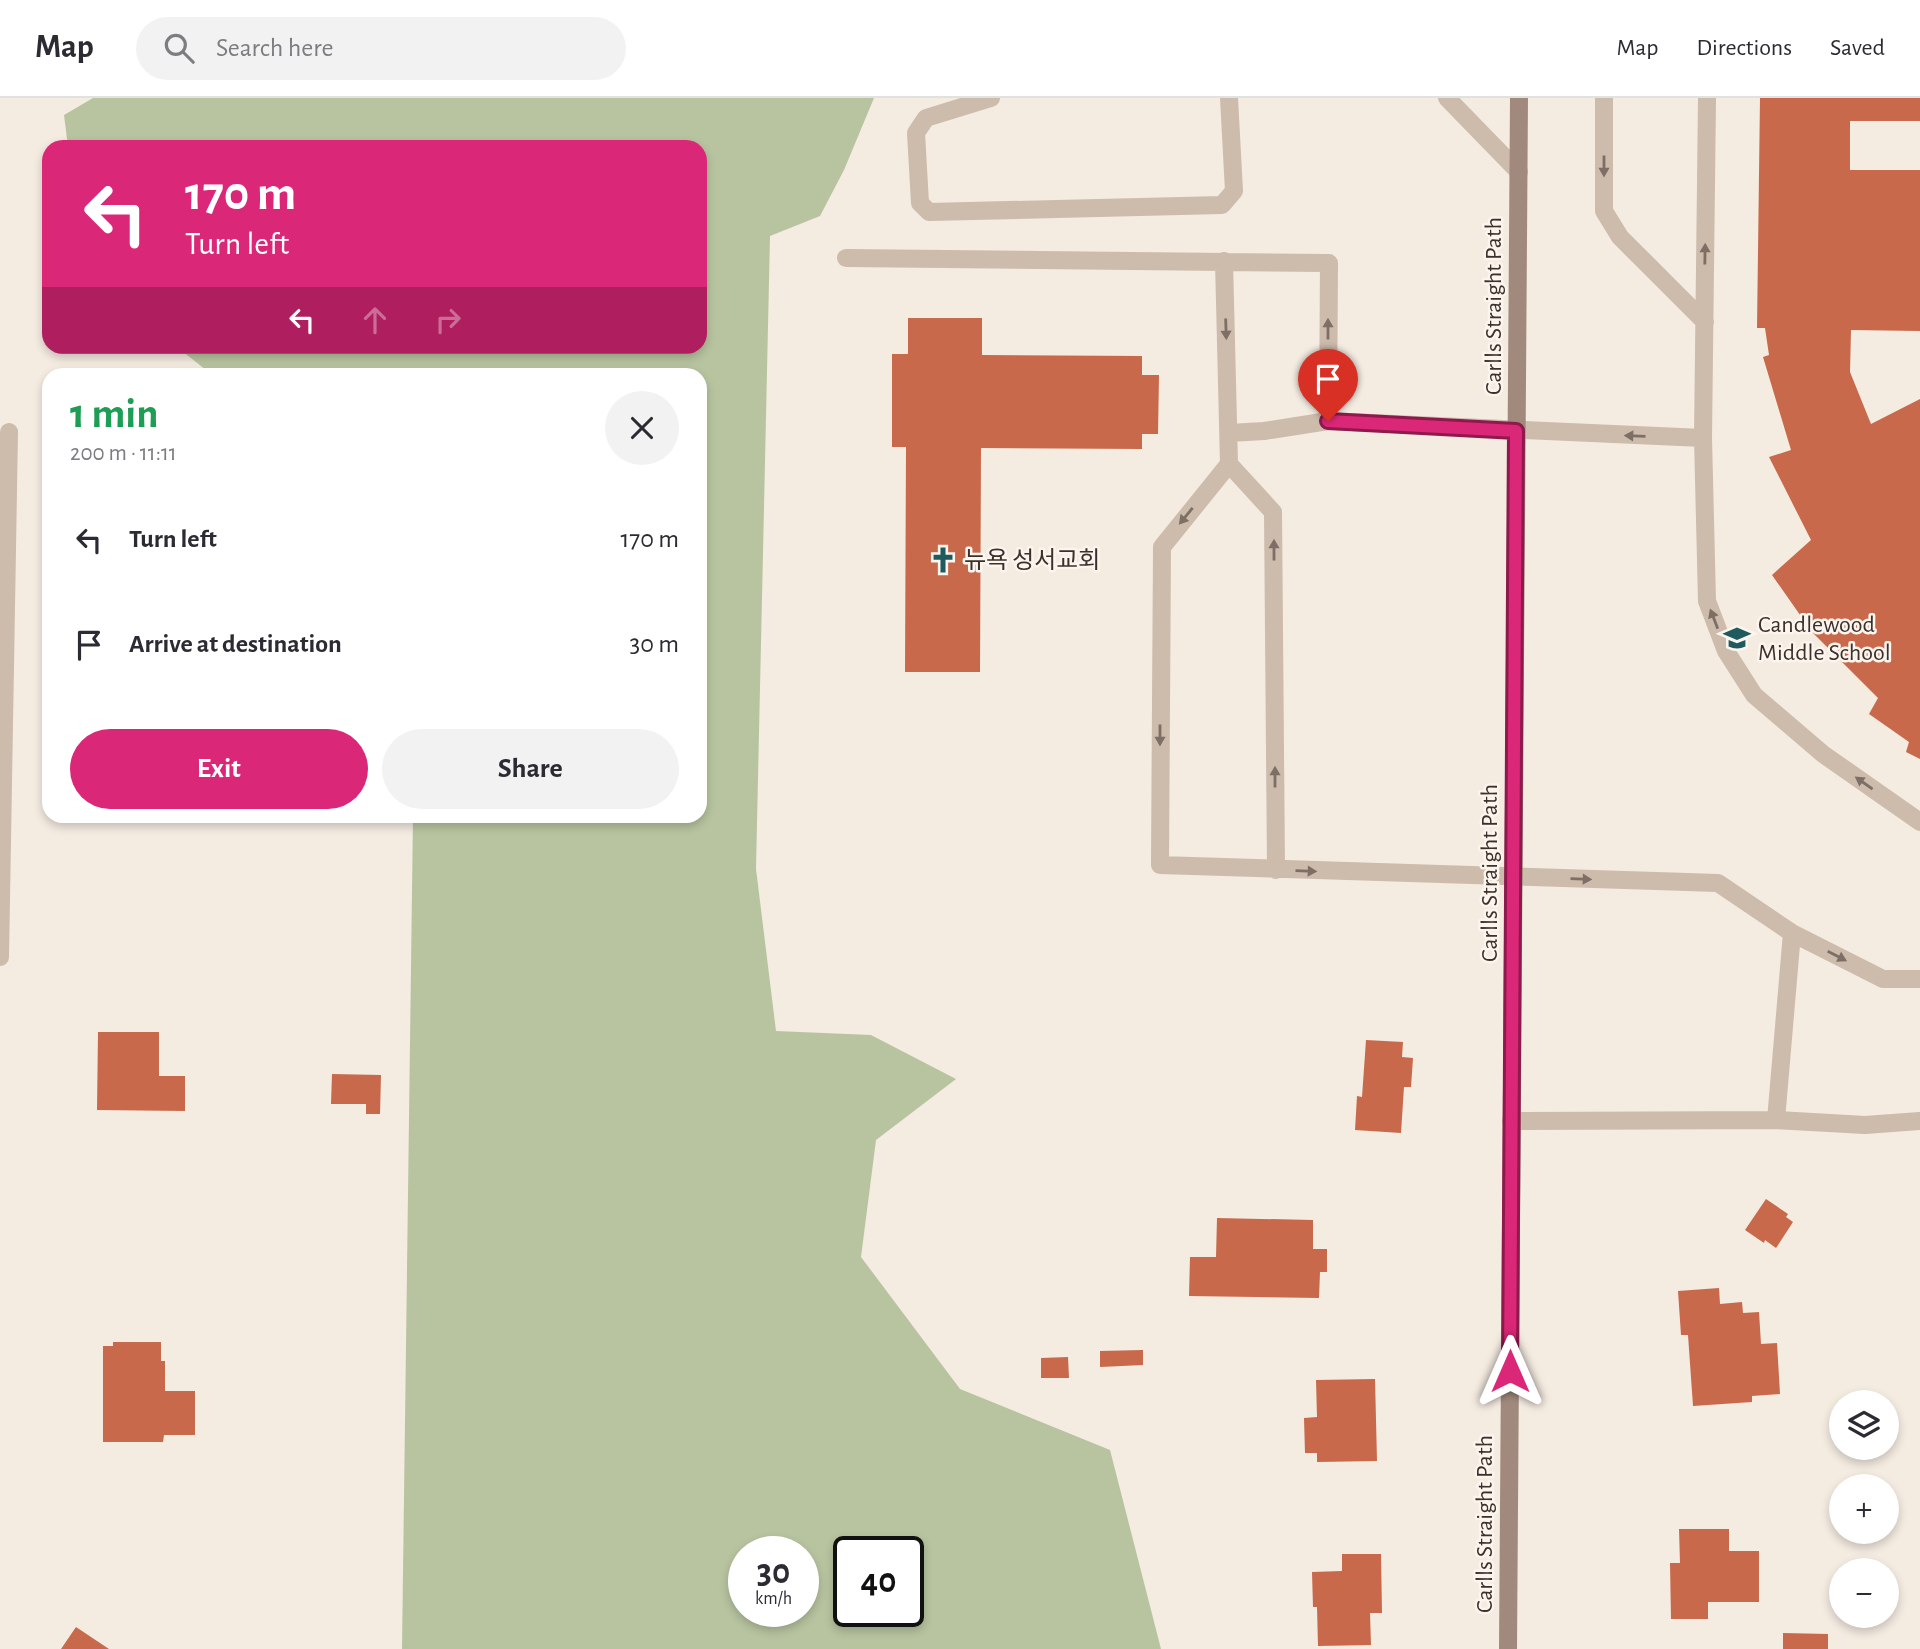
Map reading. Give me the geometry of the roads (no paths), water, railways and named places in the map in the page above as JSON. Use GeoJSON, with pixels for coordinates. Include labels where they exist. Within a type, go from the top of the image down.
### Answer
{"type":"FeatureCollection","features":[{"type":"Feature","properties":{"kind":"street"},"geometry":{"type":"LineString","coordinates":[[991,98],[926,118],[916,133],[920,203],[929,212],[1222,205],[1234,191],[1229,98]]}},
{"type":"Feature","properties":{"kind":"street"},"geometry":{"type":"LineString","coordinates":[[1447,98],[1519,172]]}},
{"type":"Feature","properties":{"kind":"street","name":"Carlls Straight Path"},"geometry":{"type":"LineString","coordinates":[[1508,1649],[1519,98]]}},
{"type":"Feature","properties":{"kind":"street"},"geometry":{"type":"LineString","coordinates":[[1604,98],[1604,211],[1620,237],[1705,323]]}},
{"type":"Feature","properties":{"kind":"street"},"geometry":{"type":"LineString","coordinates":[[1707,98],[1703,438],[1707,601],[1726,651],[1754,695],[1823,754],[1920,822]]}},
{"type":"Feature","properties":{"kind":"street"},"geometry":{"type":"LineString","coordinates":[[846,258],[1329,263],[1328,421]]}},
{"type":"Feature","properties":{"kind":"street"},"geometry":{"type":"LineString","coordinates":[[1224,261],[1229,464],[1161,547],[1160,865],[1718,883],[1792,933],[1884,979],[1920,979]]}},
{"type":"Feature","properties":{"kind":"street"},"geometry":{"type":"LineString","coordinates":[[1229,433],[1264,431],[1328,421],[1703,438]]}},
{"type":"Feature","properties":{"kind":"street"},"geometry":{"type":"LineString","coordinates":[[0,957],[9,432]]}},
{"type":"Feature","properties":{"kind":"street"},"geometry":{"type":"LineString","coordinates":[[1229,464],[1273,512],[1276,870]]}},
{"type":"Feature","properties":{"kind":"street"},"geometry":{"type":"LineString","coordinates":[[1776,1121],[1792,933]]}},
{"type":"Feature","properties":{"kind":"street"},"geometry":{"type":"LineString","coordinates":[[1511,1121],[1776,1121],[1865,1125],[1920,1121]]}},
{"type":"Feature","properties":{"kind":"place","name":"뉴욕 성서교회"},"geometry":{"type":"Point","coordinates":[943,560]}},
{"type":"Feature","properties":{"kind":"place","name":"Candlewood Middle School"},"geometry":{"type":"Point","coordinates":[1737,638]}}]}
